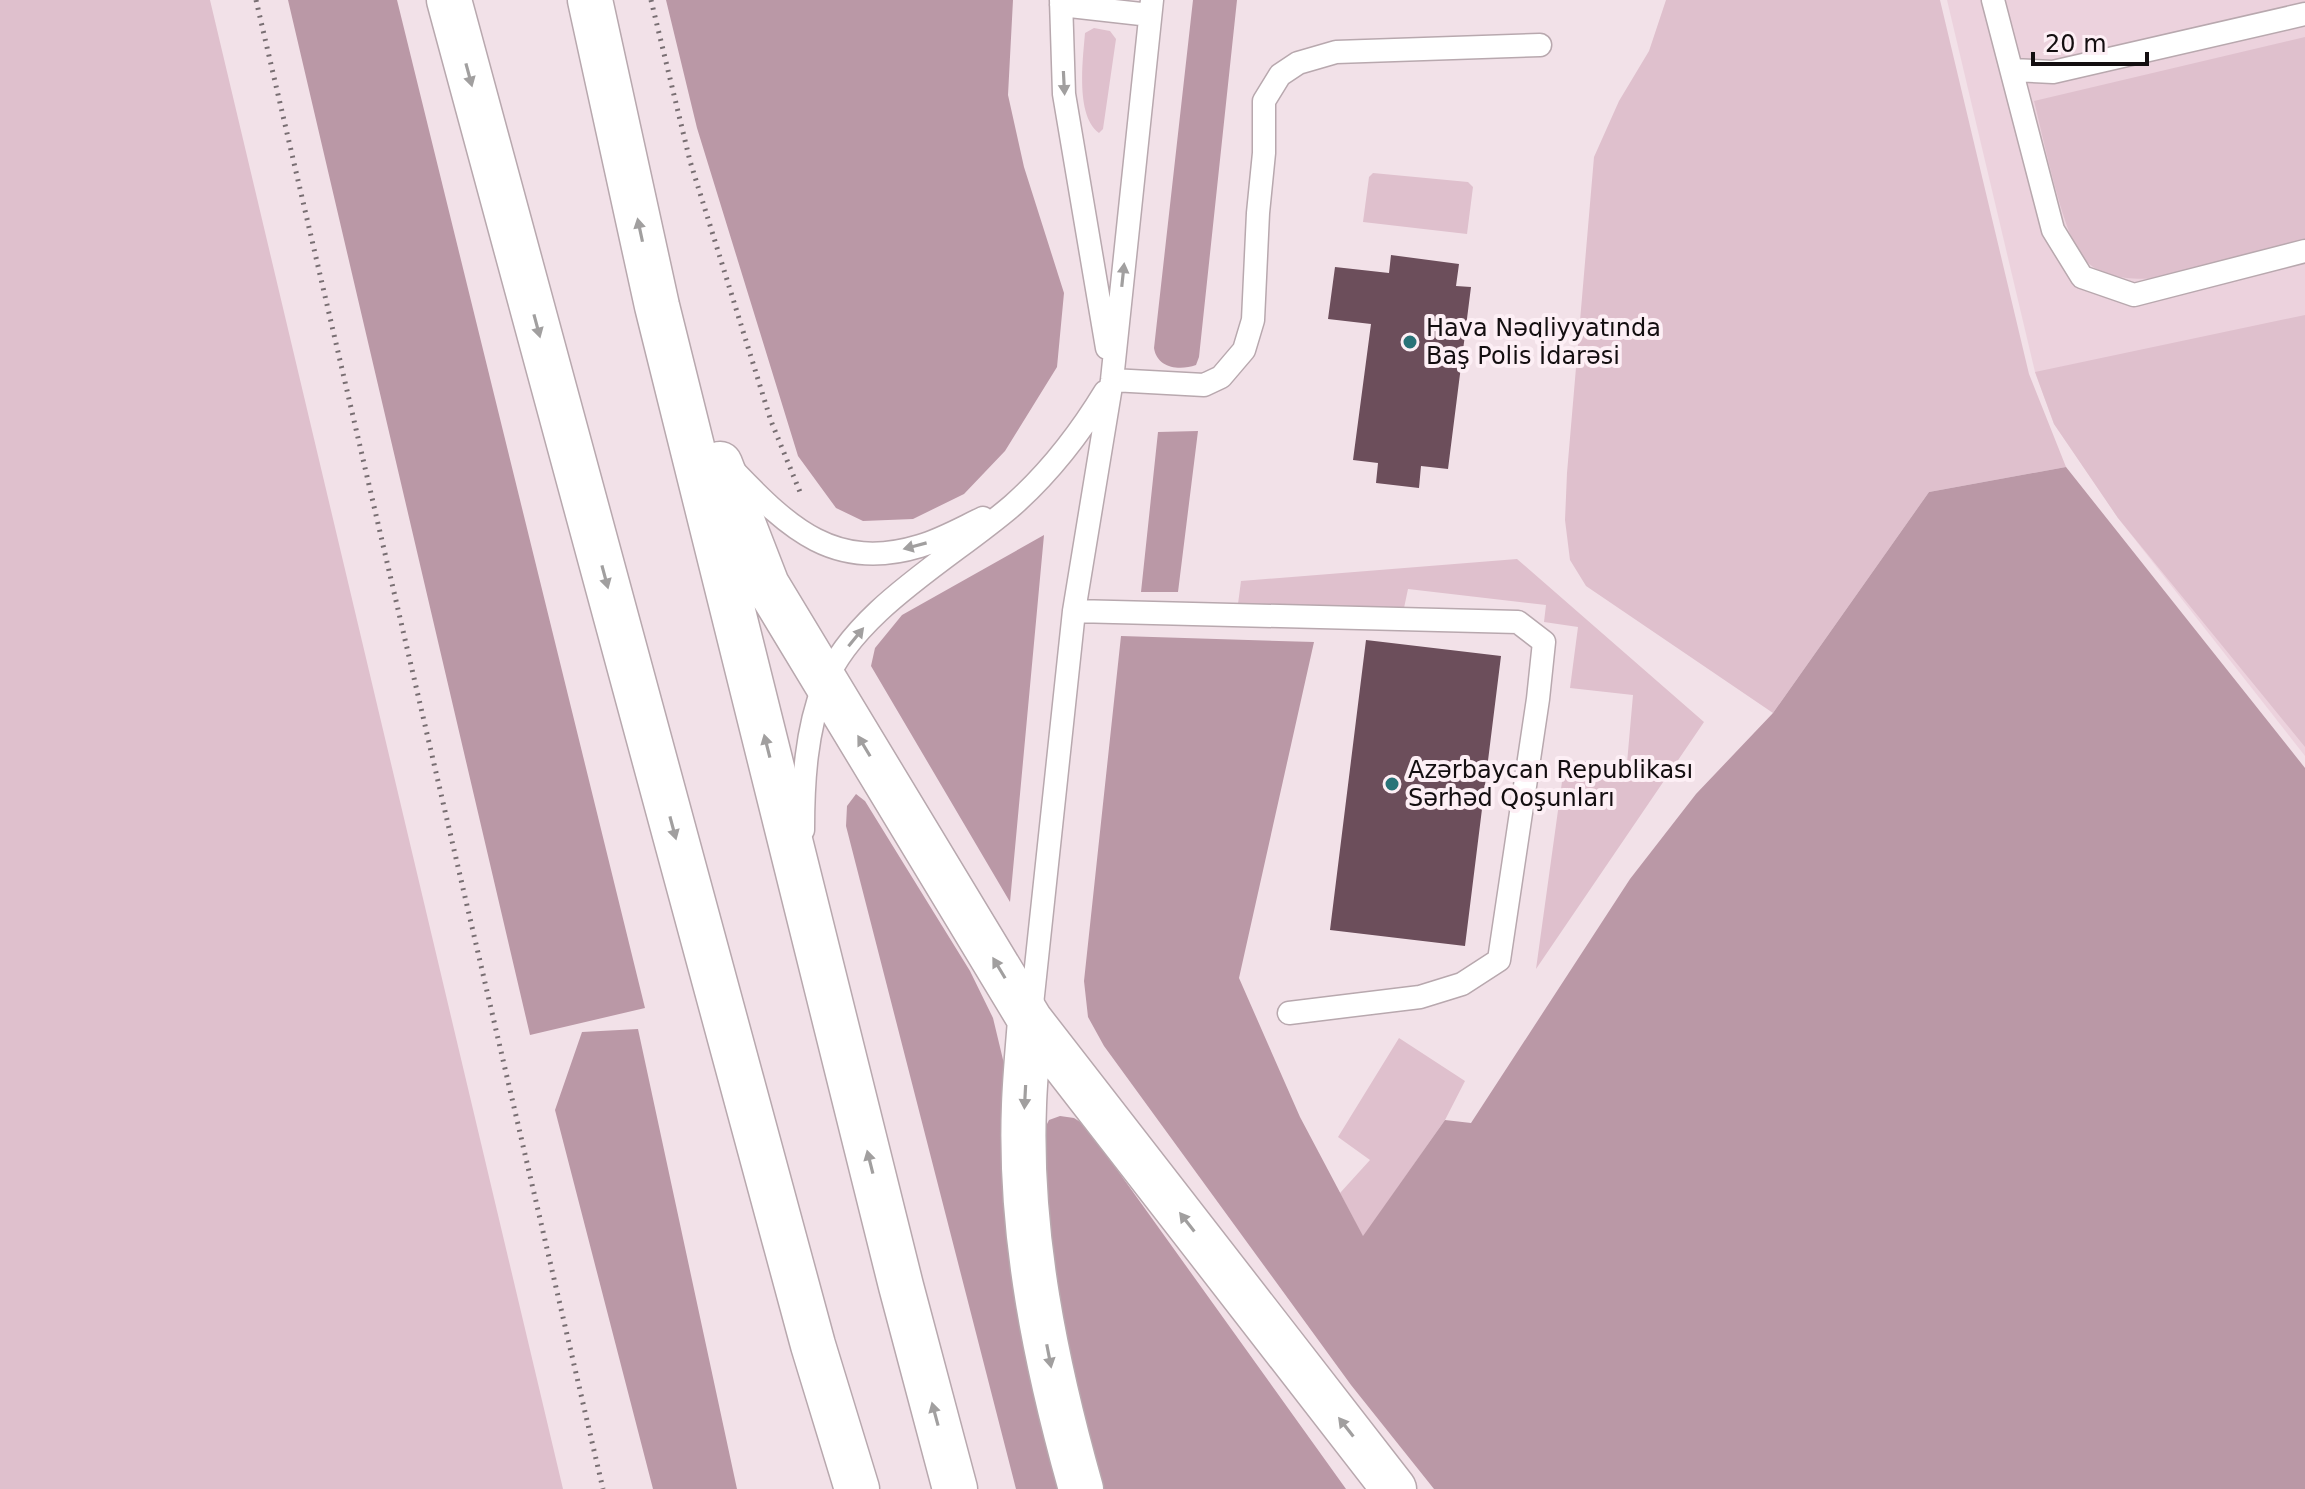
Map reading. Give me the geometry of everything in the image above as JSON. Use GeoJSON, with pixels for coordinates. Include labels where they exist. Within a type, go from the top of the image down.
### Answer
{"type":"FeatureCollection","features":[{"type":"Feature","properties":{"kind":"highway"},"geometry":{"type":"LineString","coordinates":[[449,0],[813,1345],[857,1489]]}},
{"type":"Feature","properties":{"kind":"highway"},"geometry":{"type":"LineString","coordinates":[[590,0],[657,306],[901,1286],[955,1489]]}},
{"type":"Feature","properties":{"kind":"highway"},"geometry":{"type":"LineString","coordinates":[[657,306],[767,585],[1030,1020],[1394,1489]]}},
{"type":"Feature","properties":{"kind":"highway"},"geometry":{"type":"LineString","coordinates":[[1030,1020],[1024,1105],[1025,1184],[1036,1293],[1061,1421],[1081,1489]]}},
{"type":"Feature","properties":{"kind":"highway"},"geometry":{"type":"LineString","coordinates":[[813,1345],[834,1489]]}},
{"type":"Feature","properties":{"kind":"lane"},"geometry":{"type":"LineString","coordinates":[[1993,0],[2053,230],[2082,277],[2134,295],[2305,251]]}},
{"type":"Feature","properties":{"kind":"lane"},"geometry":{"type":"LineString","coordinates":[[805,899],[803,797],[808,751],[825,682],[852,640],[881,608],[1013,505],[1038,480],[1086,423],[1112,380],[1064,94],[1061,2],[1151,7],[1112,380],[1074,611],[1030,1020]]}},
{"type":"Feature","properties":{"kind":"lane"},"geometry":{"type":"LineString","coordinates":[[2012,70],[2053,72],[2305,14]]}},
{"type":"Feature","properties":{"kind":"lane"},"geometry":{"type":"LineString","coordinates":[[1112,380],[1204,385],[1221,377],[1244,350],[1253,320],[1264,153],[1264,101],[1280,75],[1298,63],[1336,52],[1540,45]]}},
{"type":"Feature","properties":{"kind":"lane"},"geometry":{"type":"LineString","coordinates":[[716,452],[778,516],[811,539],[849,551],[883,553],[920,546],[1013,505]]}},
{"type":"Feature","properties":{"kind":"lane"},"geometry":{"type":"LineString","coordinates":[[1074,611],[1518,622],[1544,642],[1499,960],[1462,984],[1420,997],[1289,1013]]}},
{"type":"Feature","properties":{"kind":"path"},"geometry":{"type":"LineString","coordinates":[[256,0],[603,1489]]}},
{"type":"Feature","properties":{"kind":"path"},"geometry":{"type":"LineString","coordinates":[[651,0],[690,161],[771,421],[803,500]]}},
{"type":"Feature","properties":{"kind":"shaded area"},"geometry":{"type":"Polygon","coordinates":[[[0,0],[210,0],[563,1489],[0,1489],[0,0]]]}},
{"type":"Feature","properties":{"kind":"shaded area"},"geometry":{"type":"Polygon","coordinates":[[[288,0],[397,0],[645,1008],[530,1035],[288,0]]]}},
{"type":"Feature","properties":{"kind":"shaded area"},"geometry":{"type":"Polygon","coordinates":[[[666,0],[1013,0],[1008,95],[1024,167],[1064,293],[1057,367],[1005,451],[964,494],[913,519],[863,521],[836,508],[798,456],[697,128],[666,0]]]}},
{"type":"Feature","properties":{"kind":"shaded area"},"geometry":{"type":"Polygon","coordinates":[[[1193,0],[1237,0],[1199,357],[1196,365],[1176,368],[1159,360],[1154,348],[1193,0]]]}},
{"type":"Feature","properties":{"kind":"shaded area"},"geometry":{"type":"Polygon","coordinates":[[[1666,0],[1940,0],[2029,374],[2066,467],[1929,492],[1773,713],[1586,586],[1570,560],[1565,520],[1567,473],[1594,157],[1619,101],[1649,51],[1666,0]]]}},
{"type":"Feature","properties":{"kind":"shaded area"},"geometry":{"type":"Polygon","coordinates":[[[1947,0],[2305,0],[2305,756],[2118,518],[2054,424],[2035,372],[1947,0]]]}},
{"type":"Feature","properties":{"kind":"shaded area"},"geometry":{"type":"Polygon","coordinates":[[[1094,28],[1110,31],[1116,39],[1103,129],[1099,133],[1086,114],[1082,86],[1085,33],[1094,28]]]}},
{"type":"Feature","properties":{"kind":"shaded area"},"geometry":{"type":"Polygon","coordinates":[[[2305,37],[2305,244],[2222,267],[2157,278],[2127,278],[2102,272],[2083,258],[2061,207],[2034,101],[2305,37]]]}},
{"type":"Feature","properties":{"kind":"shaded area"},"geometry":{"type":"Polygon","coordinates":[[[1373,173],[1468,182],[1473,187],[1467,234],[1363,222],[1369,177],[1373,173]]]}},
{"type":"Feature","properties":{"kind":"shaded area"},"geometry":{"type":"Polygon","coordinates":[[[2305,315],[2305,747],[2118,518],[2054,424],[2035,372],[2305,315]]]}},
{"type":"Feature","properties":{"kind":"shaded area"},"geometry":{"type":"Polygon","coordinates":[[[1198,431],[1178,592],[1141,592],[1158,432],[1198,431]]]}},
{"type":"Feature","properties":{"kind":"shaded area"},"geometry":{"type":"Polygon","coordinates":[[[2066,467],[2305,768],[2305,1489],[1434,1489],[1351,1385],[1104,1046],[1088,1017],[1084,981],[1121,636],[1314,642],[1239,978],[1300,1117],[1363,1236],[1445,1120],[1471,1123],[1630,879],[1696,794],[1773,713],[1929,492],[2066,467]]]}},
{"type":"Feature","properties":{"kind":"shaded area"},"geometry":{"type":"Polygon","coordinates":[[[1044,535],[1010,902],[871,666],[875,648],[902,615],[1044,535]]]}},
{"type":"Feature","properties":{"kind":"shaded area"},"geometry":{"type":"Polygon","coordinates":[[[1517,559],[1704,722],[1536,969],[1565,760],[1627,763],[1633,695],[1570,688],[1578,627],[1544,622],[1546,605],[1408,589],[1404,608],[1238,604],[1241,581],[1517,559]]]}},
{"type":"Feature","properties":{"kind":"shaded area"},"geometry":{"type":"Polygon","coordinates":[[[856,794],[865,801],[970,971],[993,1018],[1005,1068],[1068,1489],[1016,1489],[846,826],[847,806],[856,794]]]}},
{"type":"Feature","properties":{"kind":"shaded area"},"geometry":{"type":"Polygon","coordinates":[[[638,1029],[737,1489],[653,1489],[555,1110],[582,1032],[638,1029]]]}},
{"type":"Feature","properties":{"kind":"shaded area"},"geometry":{"type":"Polygon","coordinates":[[[1399,1038],[1465,1081],[1445,1120],[1363,1237],[1340,1193],[1370,1160],[1338,1137],[1399,1038]]]}},
{"type":"Feature","properties":{"kind":"shaded area"},"geometry":{"type":"Polygon","coordinates":[[[1060,1116],[1074,1118],[1085,1125],[1346,1489],[1099,1489],[1053,1287],[1039,1140],[1049,1120],[1060,1116]]]}},
{"type":"Feature","properties":{"kind":"building"},"geometry":{"type":"Polygon","coordinates":[[[1391,255],[1459,264],[1456,286],[1471,287],[1448,469],[1421,466],[1419,488],[1376,483],[1378,463],[1353,460],[1371,324],[1328,319],[1335,267],[1389,273],[1391,255]]]}},
{"type":"Feature","properties":{"kind":"building"},"geometry":{"type":"Polygon","coordinates":[[[1366,640],[1501,656],[1465,946],[1330,930],[1366,640]]]}},
{"type":"Feature","properties":{"kind":"place","name":"Hava Nəqliyyatında Baş Polis İdarəsi"},"geometry":{"type":"Point","coordinates":[1410,342]}},
{"type":"Feature","properties":{"kind":"place","name":"Azərbaycan Republikası Sərhəd Qoşunları"},"geometry":{"type":"Point","coordinates":[1392,784]}}]}
